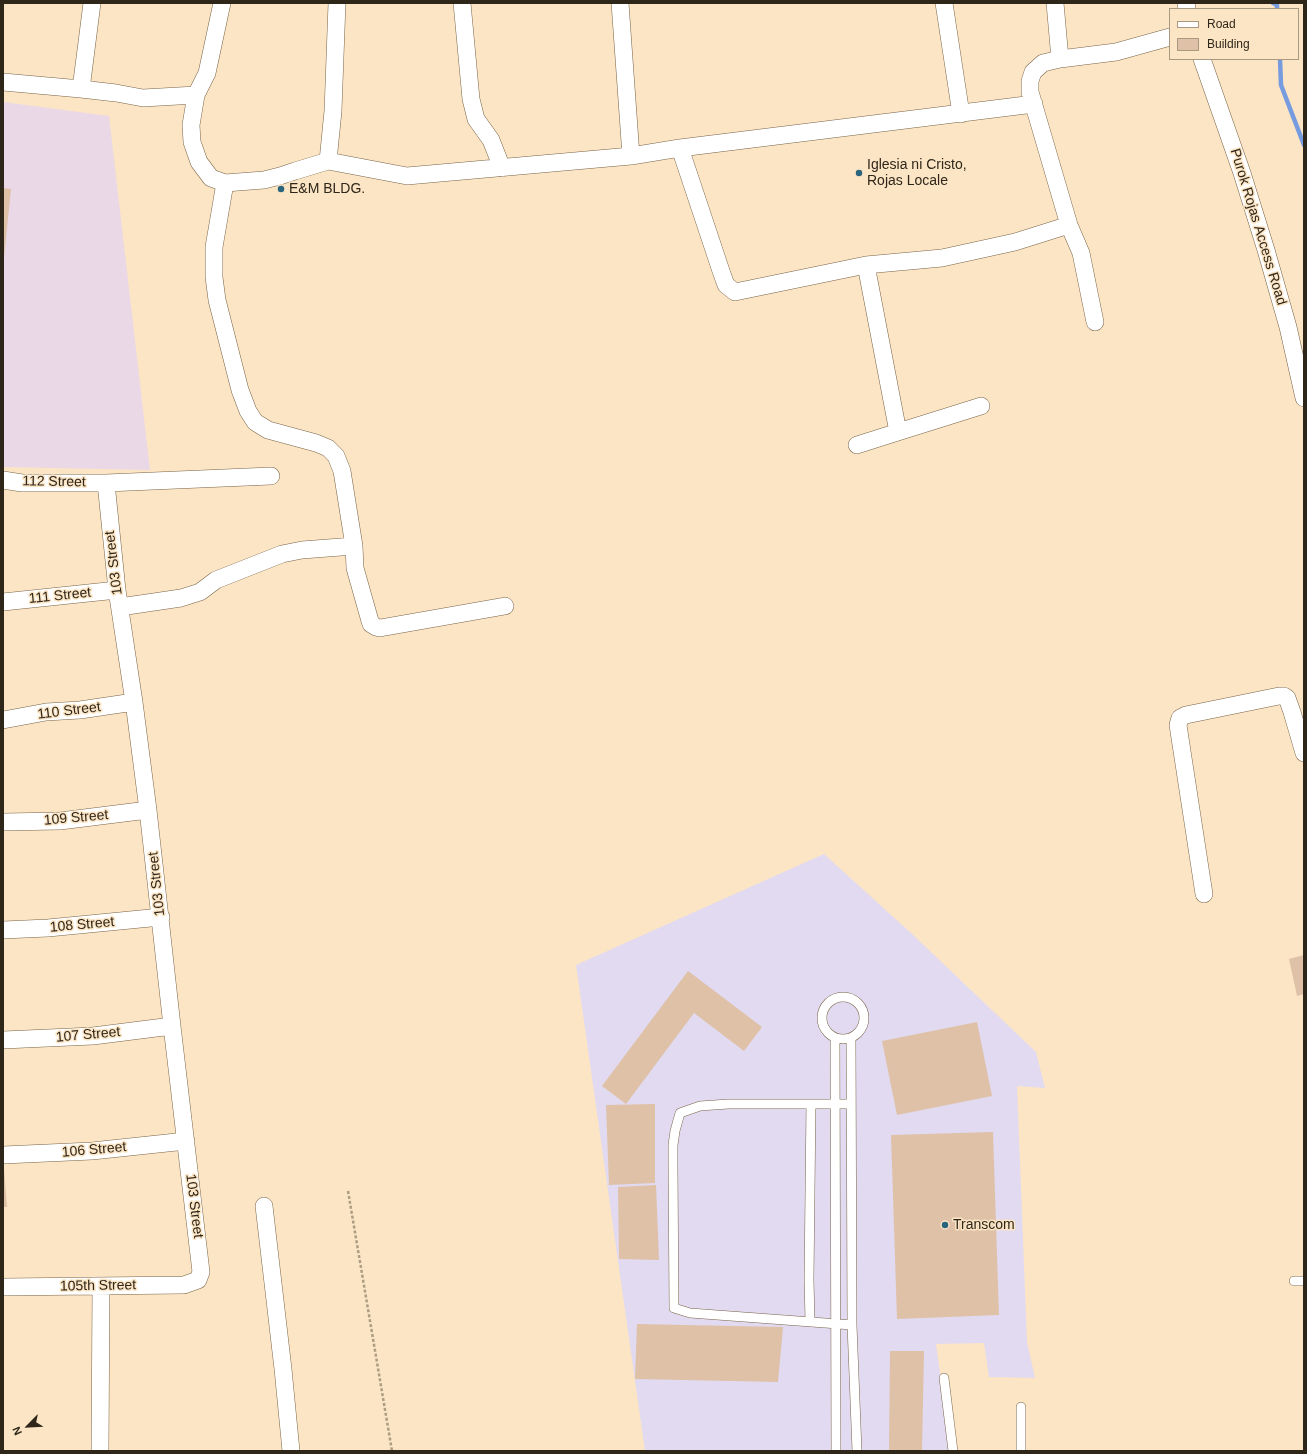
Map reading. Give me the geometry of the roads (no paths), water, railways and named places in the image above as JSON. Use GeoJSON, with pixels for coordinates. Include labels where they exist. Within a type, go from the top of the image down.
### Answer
{"type":"FeatureCollection","features":[{"type":"Feature","properties":{"kind":"street"},"geometry":{"type":"LineString","coordinates":[[81,89],[92,3]]}},
{"type":"Feature","properties":{"kind":"street"},"geometry":{"type":"LineString","coordinates":[[222,3],[207,73],[196,94],[191,125],[192,142],[199,162],[211,178],[225,183],[264,180],[328,162],[407,176],[630,156],[680,148],[1034,104]]}},
{"type":"Feature","properties":{"kind":"street"},"geometry":{"type":"LineString","coordinates":[[328,162],[333,111],[337,3]]}},
{"type":"Feature","properties":{"kind":"street"},"geometry":{"type":"LineString","coordinates":[[462,3],[471,99],[476,119],[491,140],[502,168]]}},
{"type":"Feature","properties":{"kind":"street"},"geometry":{"type":"LineString","coordinates":[[620,3],[630,156]]}},
{"type":"Feature","properties":{"kind":"street"},"geometry":{"type":"LineString","coordinates":[[944,3],[961,114]]}},
{"type":"Feature","properties":{"kind":"street"},"geometry":{"type":"LineString","coordinates":[[1055,3],[1060,59]]}},
{"type":"Feature","properties":{"kind":"street"},"geometry":{"type":"LineString","coordinates":[[1095,322],[1081,253],[1069,225],[1030,92],[1030,81],[1033,72],[1043,63],[1060,59],[1116,52],[1169,37]]}},
{"type":"Feature","properties":{"kind":"street","name":"Purok Rojas Access Road"},"geometry":{"type":"LineString","coordinates":[[1202,60],[1242,173],[1268,257],[1288,327],[1304,398]]}},
{"type":"Feature","properties":{"kind":"street"},"geometry":{"type":"LineString","coordinates":[[3,82],[81,89],[143,98],[196,94]]}},
{"type":"Feature","properties":{"kind":"street"},"geometry":{"type":"LineString","coordinates":[[680,148],[726,285],[735,292],[866,265],[942,258],[1015,242],[1069,225]]}},
{"type":"Feature","properties":{"kind":"street"},"geometry":{"type":"LineString","coordinates":[[225,183],[214,247],[214,277],[217,300],[240,390],[254,422],[268,430],[322,445],[328,448],[336,456],[342,471],[356,568],[371,624],[376,627],[401,624],[505,606]]}},
{"type":"Feature","properties":{"kind":"street"},"geometry":{"type":"LineString","coordinates":[[866,265],[898,432]]}},
{"type":"Feature","properties":{"kind":"street"},"geometry":{"type":"LineString","coordinates":[[857,445],[981,406]]}},
{"type":"Feature","properties":{"kind":"street","name":"112 Street"},"geometry":{"type":"LineString","coordinates":[[3,480],[22,482],[106,483],[271,476]]}},
{"type":"Feature","properties":{"kind":"street","name":"103 Street"},"geometry":{"type":"LineString","coordinates":[[106,483],[117,590],[134,702],[148,810],[172,1026],[202,1267],[200,1276],[193,1282]]}},
{"type":"Feature","properties":{"kind":"street"},"geometry":{"type":"LineString","coordinates":[[120,607],[181,598],[194,594],[200,592],[216,580],[282,554],[302,550],[354,546]]}},
{"type":"Feature","properties":{"kind":"street","name":"111 Street"},"geometry":{"type":"LineString","coordinates":[[3,602],[117,590]]}},
{"type":"Feature","properties":{"kind":"street"},"geometry":{"type":"LineString","coordinates":[[1204,894],[1178,725],[1180,718],[1186,715],[1284,696],[1287,698],[1292,712],[1304,753]]}},
{"type":"Feature","properties":{"kind":"street","name":"110 Street"},"geometry":{"type":"LineString","coordinates":[[3,720],[46,712],[80,710],[134,702]]}},
{"type":"Feature","properties":{"kind":"street","name":"109 Street"},"geometry":{"type":"LineString","coordinates":[[3,822],[60,821],[148,810]]}},
{"type":"Feature","properties":{"kind":"street","name":"108 Street"},"geometry":{"type":"LineString","coordinates":[[3,930],[48,928],[161,917]]}},
{"type":"Feature","properties":{"kind":"street","name":"107 Street"},"geometry":{"type":"LineString","coordinates":[[3,1040],[93,1036],[172,1026]]}},
{"type":"Feature","properties":{"kind":"street","name":"106 Street"},"geometry":{"type":"LineString","coordinates":[[3,1155],[92,1151],[186,1141]]}},
{"type":"Feature","properties":{"kind":"street"},"geometry":{"type":"LineString","coordinates":[[264,1206],[284,1369],[291,1451]]}},
{"type":"Feature","properties":{"kind":"street","name":"105th Street"},"geometry":{"type":"LineString","coordinates":[[3,1287],[184,1285],[193,1282]]}},
{"type":"Feature","properties":{"kind":"street"},"geometry":{"type":"LineString","coordinates":[[100,1451],[101,1286]]}},
{"type":"Feature","properties":{"kind":"lane"},"geometry":{"type":"LineString","coordinates":[[838,997],[850,998],[860,1005],[864,1020],[863,1024],[858,1034],[851,1038],[843,1040],[835,1038],[828,1033],[822,1025],[824,1008],[830,1001],[838,997]]}},
{"type":"Feature","properties":{"kind":"lane"},"geometry":{"type":"LineString","coordinates":[[835,1038],[836,1451]]}},
{"type":"Feature","properties":{"kind":"lane"},"geometry":{"type":"LineString","coordinates":[[851,1038],[850,1104],[852,1325],[857,1451]]}},
{"type":"Feature","properties":{"kind":"lane"},"geometry":{"type":"LineString","coordinates":[[850,1104],[728,1104],[700,1106],[680,1113],[673,1145],[674,1308],[690,1313],[852,1325]]}},
{"type":"Feature","properties":{"kind":"lane"},"geometry":{"type":"LineString","coordinates":[[810,1321],[809,1240],[811,1104]]}},
{"type":"Feature","properties":{"kind":"lane"},"geometry":{"type":"LineString","coordinates":[[836,1213],[851,1213]]}},
{"type":"Feature","properties":{"kind":"lane"},"geometry":{"type":"LineString","coordinates":[[836,1255],[852,1256]]}},
{"type":"Feature","properties":{"kind":"lane"},"geometry":{"type":"LineString","coordinates":[[1294,1282],[1304,1281]]}},
{"type":"Feature","properties":{"kind":"lane"},"geometry":{"type":"LineString","coordinates":[[944,1378],[953,1451]]}},
{"type":"Feature","properties":{"kind":"lane"},"geometry":{"type":"LineString","coordinates":[[836,1385],[854,1385]]}},
{"type":"Feature","properties":{"kind":"lane"},"geometry":{"type":"LineString","coordinates":[[1021,1406],[1022,1451]]}},
{"type":"Feature","properties":{"kind":"waterway"},"geometry":{"type":"LineString","coordinates":[[1273,3],[1277,5],[1277,8]]}},
{"type":"Feature","properties":{"kind":"waterway"},"geometry":{"type":"LineString","coordinates":[[1280,60],[1281,85],[1304,145]]}},
{"type":"Feature","properties":{"kind":"place","name":"Iglesia ni Cristo, Rojas Locale"},"geometry":{"type":"Point","coordinates":[859,173]}},
{"type":"Feature","properties":{"kind":"place","name":"E&M BLDG."},"geometry":{"type":"Point","coordinates":[281,189]}},
{"type":"Feature","properties":{"kind":"place","name":"Transcom"},"geometry":{"type":"Point","coordinates":[945,1225]}}]}
